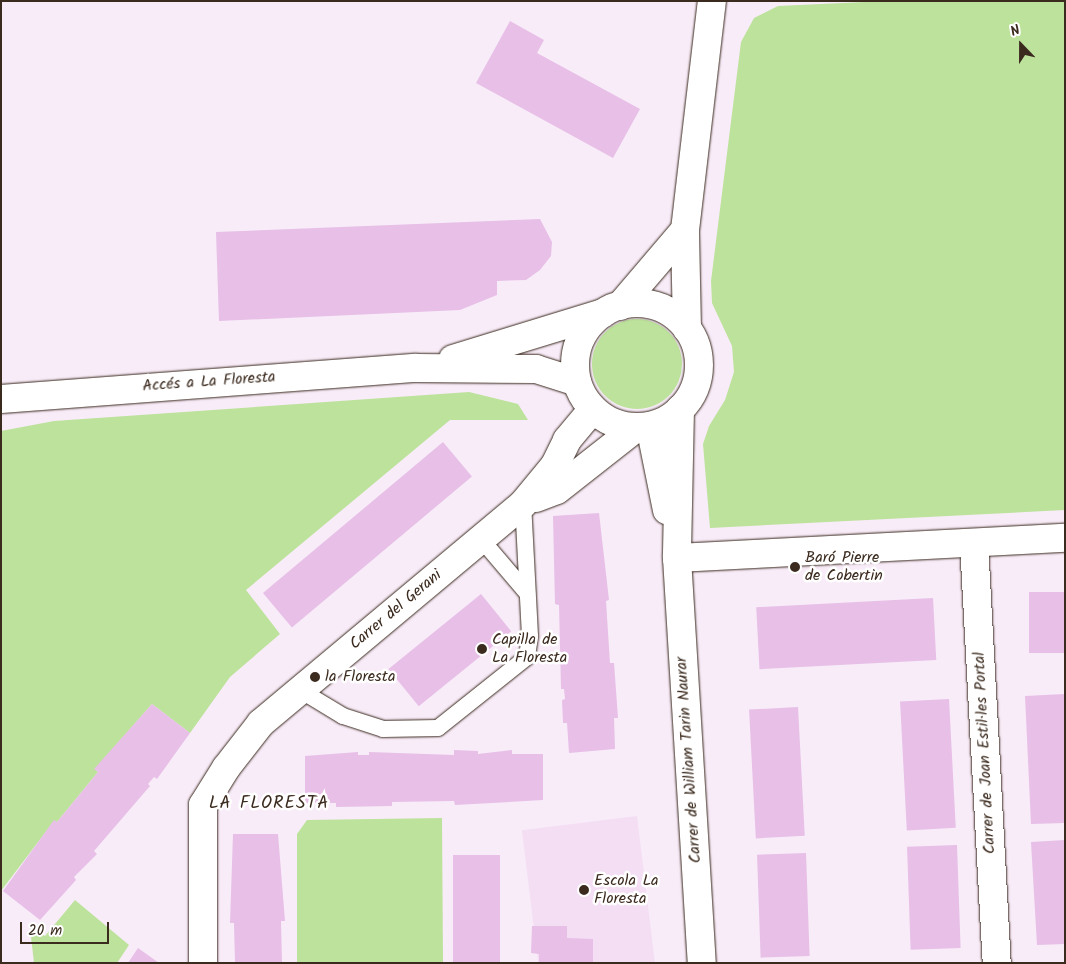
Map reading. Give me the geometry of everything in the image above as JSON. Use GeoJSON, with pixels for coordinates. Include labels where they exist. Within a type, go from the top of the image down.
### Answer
{"type":"FeatureCollection","features":[{"type":"Feature","properties":{"kind":"street"},"geometry":{"type":"LineString","coordinates":[[685,230],[612,309],[582,335],[574,366],[577,382],[593,409],[606,419],[643,427],[680,409],[697,379],[697,353],[687,329],[685,230],[712,1]]}},
{"type":"Feature","properties":{"kind":"street"},"geometry":{"type":"LineString","coordinates":[[612,309],[639,303],[657,307],[674,316],[687,329]]}},
{"type":"Feature","properties":{"kind":"street","name":"Accés a La Floresta"},"geometry":{"type":"LineString","coordinates":[[416,368],[479,353],[612,309]]}},
{"type":"Feature","properties":{"kind":"street","name":"Accés a La Floresta"},"geometry":{"type":"LineString","coordinates":[[1,398],[416,368],[536,369],[577,382]]}},
{"type":"Feature","properties":{"kind":"street","name":"Carrer del Gerani"},"geometry":{"type":"LineString","coordinates":[[203,963],[203,806],[226,768],[261,723],[523,504],[555,465],[567,440],[593,409]]}},
{"type":"Feature","properties":{"kind":"street","name":"Carrer de William Tarin Naurar"},"geometry":{"type":"LineString","coordinates":[[680,409],[677,558],[702,963]]}},
{"type":"Feature","properties":{"kind":"street","name":"Carrer de William Tarin Naurar"},"geometry":{"type":"LineString","coordinates":[[643,427],[677,558]]}},
{"type":"Feature","properties":{"kind":"street","name":"Carrer del Gerani"},"geometry":{"type":"LineString","coordinates":[[523,504],[557,490],[643,427]]}},
{"type":"Feature","properties":{"kind":"street"},"geometry":{"type":"LineString","coordinates":[[677,558],[1065,538]]}},
{"type":"Feature","properties":{"kind":"street","name":"Carrer de Joan Estil·les Portal"},"geometry":{"type":"LineString","coordinates":[[974,543],[997,963]]}},
{"type":"Feature","properties":{"kind":"lane"},"geometry":{"type":"LineString","coordinates":[[300,690],[343,716],[382,729],[438,728],[527,657],[530,636],[523,504]]}},
{"type":"Feature","properties":{"kind":"lane"},"geometry":{"type":"LineString","coordinates":[[481,539],[527,593]]}},
{"type":"Feature","properties":{"kind":"shaded area","name":"Escola La Floresta"},"geometry":{"type":"Polygon","coordinates":[[[637,816],[655,963],[538,963],[522,830],[637,816]]]}},
{"type":"Feature","properties":{"kind":"green space"},"geometry":{"type":"Polygon","coordinates":[[[886,1],[1065,1],[1065,510],[710,528],[703,444],[709,426],[725,400],[734,372],[732,346],[712,303],[711,281],[741,42],[754,18],[778,6],[886,1]]]}},
{"type":"Feature","properties":{"kind":"green space"},"geometry":{"type":"Polygon","coordinates":[[[637,319],[654,322],[669,332],[679,347],[682,364],[679,381],[669,396],[654,406],[637,409],[620,406],[605,396],[595,381],[592,364],[595,347],[605,332],[620,322],[637,319]]]}},
{"type":"Feature","properties":{"kind":"green space"},"geometry":{"type":"Polygon","coordinates":[[[469,392],[518,404],[528,420],[450,420],[246,590],[280,634],[230,677],[190,733],[152,704],[95,769],[98,772],[57,822],[54,821],[1,891],[1,431],[54,421],[469,392]]]}},
{"type":"Feature","properties":{"kind":"green space"},"geometry":{"type":"Polygon","coordinates":[[[442,818],[443,963],[297,963],[297,834],[307,820],[442,818]]]}},
{"type":"Feature","properties":{"kind":"green space"},"geometry":{"type":"Polygon","coordinates":[[[75,900],[129,945],[117,963],[34,963],[30,928],[45,936],[75,900]]]}},
{"type":"Feature","properties":{"kind":"building"},"geometry":{"type":"Polygon","coordinates":[[[510,21],[544,40],[537,53],[640,109],[613,158],[476,83],[510,21]]]}},
{"type":"Feature","properties":{"kind":"building"},"geometry":{"type":"Polygon","coordinates":[[[540,219],[552,242],[551,256],[540,270],[526,280],[497,281],[497,295],[460,310],[219,321],[216,232],[540,219]]]}},
{"type":"Feature","properties":{"kind":"building"},"geometry":{"type":"Polygon","coordinates":[[[443,442],[472,476],[292,628],[263,593],[443,442]]]}},
{"type":"Feature","properties":{"kind":"building"},"geometry":{"type":"Polygon","coordinates":[[[599,513],[609,600],[606,601],[610,663],[614,663],[618,718],[614,718],[615,749],[569,753],[567,723],[563,723],[562,700],[565,699],[564,689],[561,689],[559,605],[555,604],[553,516],[599,513]]]}},
{"type":"Feature","properties":{"kind":"building"},"geometry":{"type":"Polygon","coordinates":[[[1029,592],[1065,592],[1065,653],[1029,653],[1029,592]]]}},
{"type":"Feature","properties":{"kind":"building"},"geometry":{"type":"Polygon","coordinates":[[[481,594],[511,631],[419,706],[389,669],[481,594]]]}},
{"type":"Feature","properties":{"kind":"building"},"geometry":{"type":"Polygon","coordinates":[[[933,598],[936,660],[759,669],[756,607],[933,598]]]}},
{"type":"Feature","properties":{"kind":"building"},"geometry":{"type":"Polygon","coordinates":[[[1065,694],[1065,823],[1031,824],[1025,696],[1065,694]]]}},
{"type":"Feature","properties":{"kind":"building"},"geometry":{"type":"Polygon","coordinates":[[[949,699],[956,828],[907,830],[900,702],[949,699]]]}},
{"type":"Feature","properties":{"kind":"building"},"geometry":{"type":"Polygon","coordinates":[[[152,704],[190,733],[157,779],[154,777],[148,784],[150,786],[94,851],[97,854],[74,877],[76,880],[40,920],[3,891],[54,820],[57,822],[98,772],[94,769],[152,704]]]}},
{"type":"Feature","properties":{"kind":"building"},"geometry":{"type":"Polygon","coordinates":[[[798,707],[805,836],[756,838],[749,710],[798,707]]]}},
{"type":"Feature","properties":{"kind":"building"},"geometry":{"type":"Polygon","coordinates":[[[454,750],[478,751],[478,754],[512,750],[512,754],[543,754],[543,800],[455,805],[454,801],[392,802],[392,806],[336,807],[336,803],[305,803],[305,756],[358,752],[358,755],[369,755],[369,752],[454,755],[454,750]]]}},
{"type":"Feature","properties":{"kind":"building"},"geometry":{"type":"Polygon","coordinates":[[[233,834],[278,834],[285,921],[281,921],[282,963],[235,963],[234,923],[230,923],[233,834]]]}},
{"type":"Feature","properties":{"kind":"building"},"geometry":{"type":"Polygon","coordinates":[[[1065,840],[1065,944],[1037,945],[1031,842],[1065,840]]]}},
{"type":"Feature","properties":{"kind":"building"},"geometry":{"type":"Polygon","coordinates":[[[957,845],[961,948],[911,950],[907,847],[957,845]]]}},
{"type":"Feature","properties":{"kind":"building"},"geometry":{"type":"Polygon","coordinates":[[[806,853],[810,956],[761,958],[757,855],[806,853]]]}},
{"type":"Feature","properties":{"kind":"building"},"geometry":{"type":"Polygon","coordinates":[[[453,855],[500,855],[500,963],[453,963],[453,855]]]}},
{"type":"Feature","properties":{"kind":"building"},"geometry":{"type":"Polygon","coordinates":[[[532,926],[567,926],[567,938],[593,939],[593,963],[539,963],[539,954],[531,953],[532,926]]]}},
{"type":"Feature","properties":{"kind":"building"},"geometry":{"type":"Polygon","coordinates":[[[138,948],[159,963],[128,963],[138,948]]]}},
{"type":"Feature","properties":{"kind":"place","name":"Baró Pierre de Cobertin"},"geometry":{"type":"Point","coordinates":[795,567]}},
{"type":"Feature","properties":{"kind":"place","name":"Capilla de La Floresta"},"geometry":{"type":"Point","coordinates":[482,649]}},
{"type":"Feature","properties":{"kind":"place","name":"la Floresta"},"geometry":{"type":"Point","coordinates":[315,677]}},
{"type":"Feature","properties":{"kind":"place","name":"Escola La Floresta"},"geometry":{"type":"Point","coordinates":[584,890]}},
{"type":"Feature","properties":{"kind":"district","name":"LA FLORESTA"},"geometry":{"type":"Point","coordinates":[269,804]}}]}
